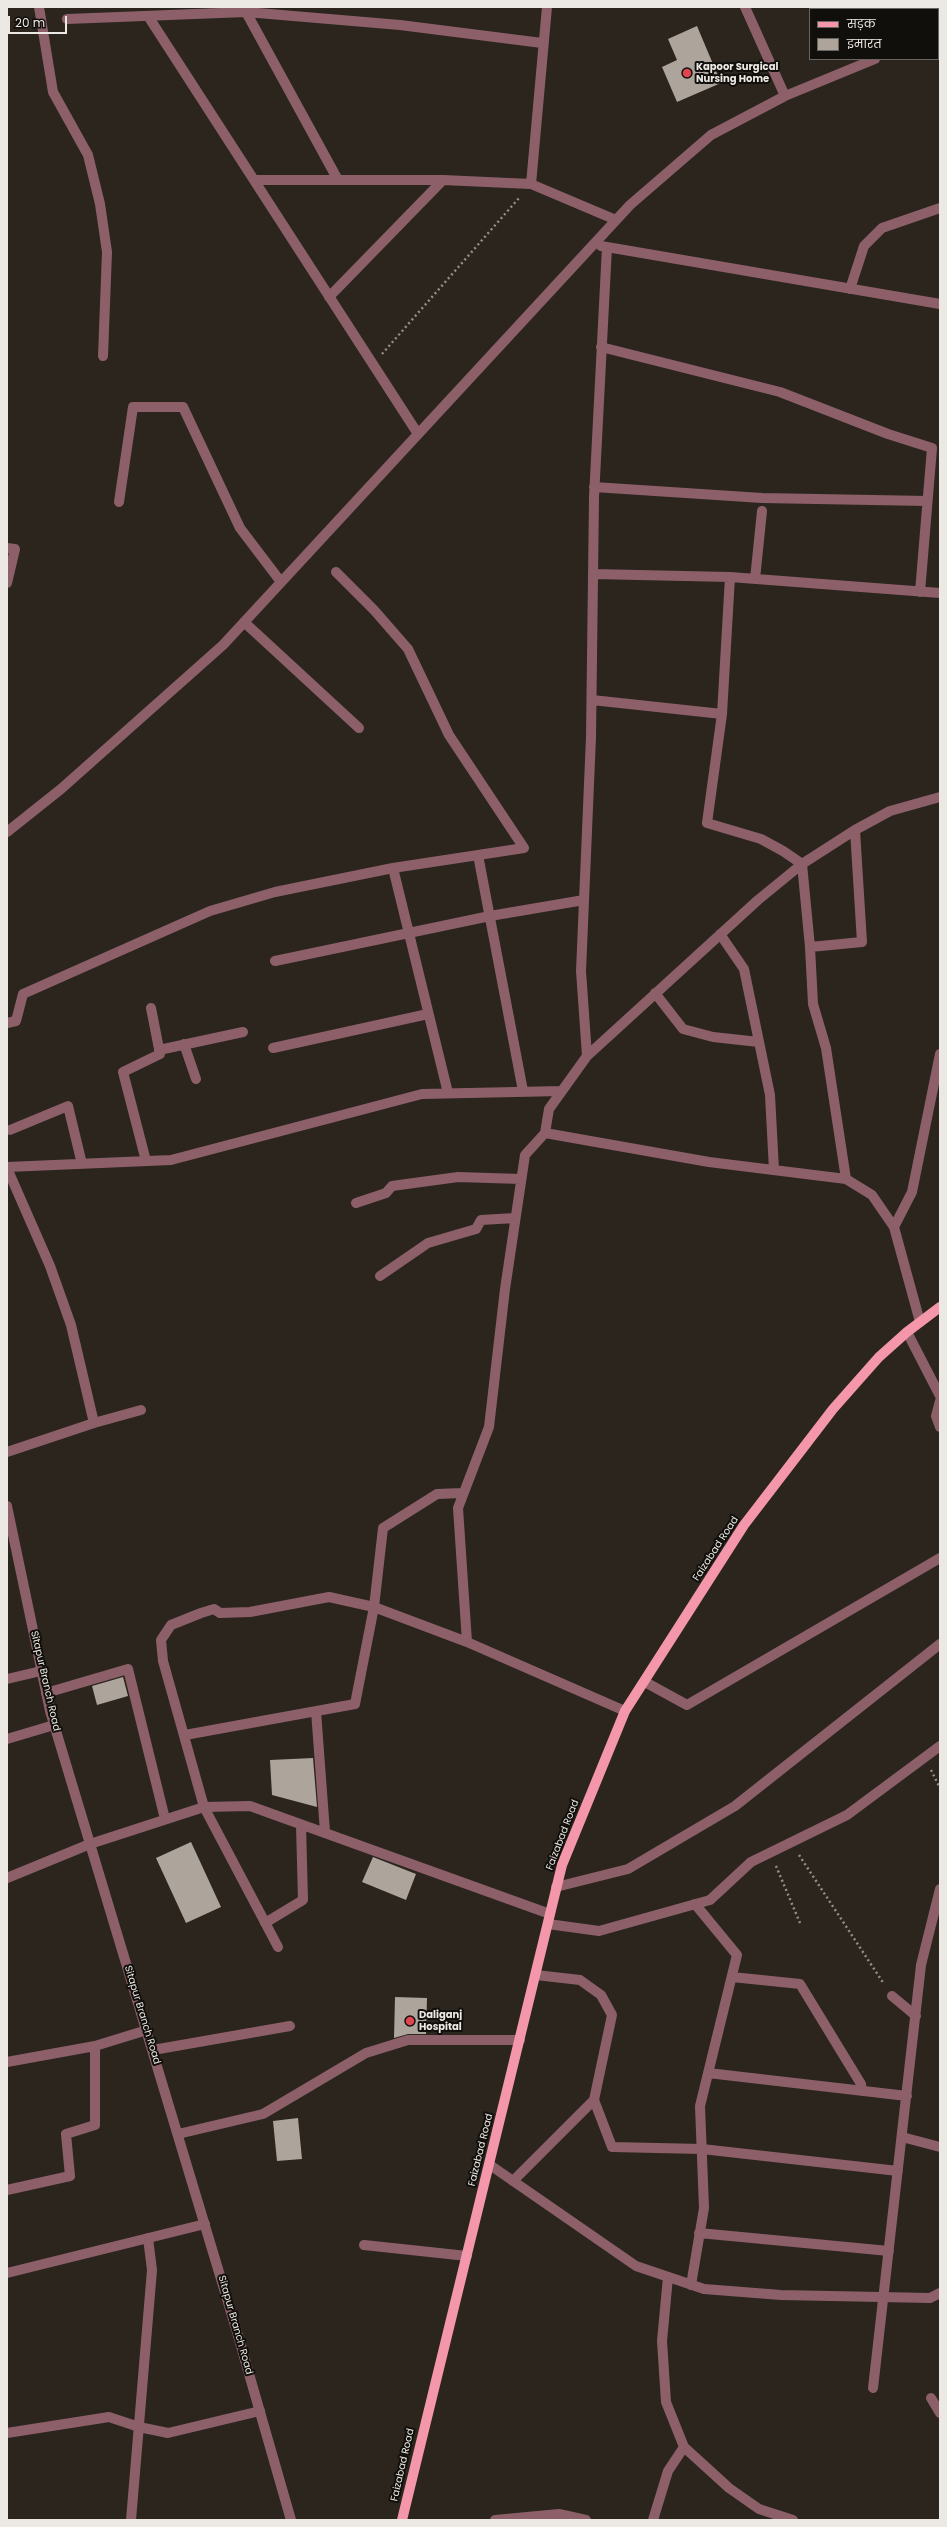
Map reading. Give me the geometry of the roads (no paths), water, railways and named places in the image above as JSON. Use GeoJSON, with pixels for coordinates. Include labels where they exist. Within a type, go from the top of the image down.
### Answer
{"type":"FeatureCollection","features":[{"type":"Feature","properties":{"kind":"main road","name":"Faizabad Road"},"geometry":{"type":"LineString","coordinates":[[402,2520],[562,1864],[625,1711],[645,1682],[744,1525],[833,1409],[879,1357],[907,1332],[940,1307]]}},
{"type":"Feature","properties":{"kind":"street"},"geometry":{"type":"LineString","coordinates":[[39,7],[53,92],[88,155],[100,204],[107,252],[102,356]]}},
{"type":"Feature","properties":{"kind":"street"},"geometry":{"type":"LineString","coordinates":[[531,184],[542,43],[547,7]]}},
{"type":"Feature","properties":{"kind":"street"},"geometry":{"type":"LineString","coordinates":[[745,7],[785,96]]}},
{"type":"Feature","properties":{"kind":"street"},"geometry":{"type":"LineString","coordinates":[[67,19],[246,12],[400,25],[542,43]]}},
{"type":"Feature","properties":{"kind":"street"},"geometry":{"type":"LineString","coordinates":[[246,12],[338,180]]}},
{"type":"Feature","properties":{"kind":"street"},"geometry":{"type":"LineString","coordinates":[[148,16],[418,434]]}},
{"type":"Feature","properties":{"kind":"street"},"geometry":{"type":"LineString","coordinates":[[7,832],[61,790],[223,645],[630,205],[711,135],[785,96],[873,60]]}},
{"type":"Feature","properties":{"kind":"street"},"geometry":{"type":"LineString","coordinates":[[254,180],[443,180],[531,184],[616,220]]}},
{"type":"Feature","properties":{"kind":"street"},"geometry":{"type":"LineString","coordinates":[[329,297],[443,180]]}},
{"type":"Feature","properties":{"kind":"street"},"geometry":{"type":"LineString","coordinates":[[850,289],[864,246],[882,228],[940,208]]}},
{"type":"Feature","properties":{"kind":"street"},"geometry":{"type":"LineString","coordinates":[[594,245],[940,304]]}},
{"type":"Feature","properties":{"kind":"street"},"geometry":{"type":"LineString","coordinates":[[587,1056],[581,971],[592,700],[594,487],[608,247]]}},
{"type":"Feature","properties":{"kind":"street"},"geometry":{"type":"LineString","coordinates":[[601,347],[780,392],[888,434],[932,448],[920,592]]}},
{"type":"Feature","properties":{"kind":"street"},"geometry":{"type":"LineString","coordinates":[[119,502],[133,406],[183,408],[240,528],[281,582]]}},
{"type":"Feature","properties":{"kind":"street"},"geometry":{"type":"LineString","coordinates":[[594,487],[762,498],[927,501]]}},
{"type":"Feature","properties":{"kind":"street"},"geometry":{"type":"LineString","coordinates":[[755,579],[762,512]]}},
{"type":"Feature","properties":{"kind":"street"},"geometry":{"type":"LineString","coordinates":[[7,548],[14,549],[7,582]]}},
{"type":"Feature","properties":{"kind":"street"},"geometry":{"type":"LineString","coordinates":[[7,1023],[16,1022],[23,994],[210,911],[275,892],[392,868],[524,848],[449,735],[408,649],[374,610],[336,572]]}},
{"type":"Feature","properties":{"kind":"street"},"geometry":{"type":"LineString","coordinates":[[593,574],[730,576],[940,593]]}},
{"type":"Feature","properties":{"kind":"street"},"geometry":{"type":"LineString","coordinates":[[730,576],[722,714],[707,824],[761,839],[783,850],[802,864],[810,947],[813,1004],[826,1048],[846,1179]]}},
{"type":"Feature","properties":{"kind":"street"},"geometry":{"type":"LineString","coordinates":[[244,622],[359,728]]}},
{"type":"Feature","properties":{"kind":"street"},"geometry":{"type":"LineString","coordinates":[[592,700],[722,714]]}},
{"type":"Feature","properties":{"kind":"street"},"geometry":{"type":"LineString","coordinates":[[467,1642],[458,1508],[462,1493],[489,1427],[515,1218],[525,1155],[545,1133],[548,1109],[587,1056],[720,934],[802,864],[855,830],[890,811],[940,797]]}},
{"type":"Feature","properties":{"kind":"street"},"geometry":{"type":"LineString","coordinates":[[810,947],[862,942],[855,830]]}},
{"type":"Feature","properties":{"kind":"street"},"geometry":{"type":"LineString","coordinates":[[478,855],[523,1091]]}},
{"type":"Feature","properties":{"kind":"street"},"geometry":{"type":"LineString","coordinates":[[392,868],[448,1093]]}},
{"type":"Feature","properties":{"kind":"street"},"geometry":{"type":"LineString","coordinates":[[275,961],[490,916],[584,900]]}},
{"type":"Feature","properties":{"kind":"street"},"geometry":{"type":"LineString","coordinates":[[720,934],[744,969],[770,1095],[774,1170]]}},
{"type":"Feature","properties":{"kind":"street"},"geometry":{"type":"LineString","coordinates":[[655,993],[683,1029],[713,1037],[759,1042]]}},
{"type":"Feature","properties":{"kind":"street"},"geometry":{"type":"LineString","coordinates":[[146,1161],[123,1072],[160,1054],[151,1008]]}},
{"type":"Feature","properties":{"kind":"street"},"geometry":{"type":"LineString","coordinates":[[273,1048],[428,1014]]}},
{"type":"Feature","properties":{"kind":"street"},"geometry":{"type":"LineString","coordinates":[[159,1050],[243,1032]]}},
{"type":"Feature","properties":{"kind":"street"},"geometry":{"type":"LineString","coordinates":[[184,1044],[196,1079]]}},
{"type":"Feature","properties":{"kind":"street"},"geometry":{"type":"LineString","coordinates":[[894,1226],[912,1192],[939,1066],[940,1054]]}},
{"type":"Feature","properties":{"kind":"street"},"geometry":{"type":"LineString","coordinates":[[94,1423],[71,1326],[50,1266],[7,1168],[171,1160],[422,1094],[562,1090]]}},
{"type":"Feature","properties":{"kind":"street"},"geometry":{"type":"LineString","coordinates":[[10,1130],[68,1106],[82,1164]]}},
{"type":"Feature","properties":{"kind":"street"},"geometry":{"type":"LineString","coordinates":[[545,1133],[709,1162],[846,1179],[872,1195],[894,1226],[920,1322]]}},
{"type":"Feature","properties":{"kind":"street"},"geometry":{"type":"LineString","coordinates":[[356,1203],[386,1193],[392,1186],[458,1177],[521,1179]]}},
{"type":"Feature","properties":{"kind":"street"},"geometry":{"type":"LineString","coordinates":[[380,1276],[428,1243],[476,1229],[481,1220],[515,1218]]}},
{"type":"Feature","properties":{"kind":"street"},"geometry":{"type":"LineString","coordinates":[[907,1332],[940,1402],[936,1416],[940,1428]]}},
{"type":"Feature","properties":{"kind":"street"},"geometry":{"type":"LineString","coordinates":[[7,1452],[94,1423],[141,1410]]}},
{"type":"Feature","properties":{"kind":"street"},"geometry":{"type":"LineString","coordinates":[[185,1735],[355,1704],[374,1607],[383,1528],[438,1494],[462,1493]]}},
{"type":"Feature","properties":{"kind":"street","name":"Sitapur Branch Road"},"geometry":{"type":"LineString","coordinates":[[7,1509],[41,1671],[54,1725],[205,2224],[291,2520]]}},
{"type":"Feature","properties":{"kind":"street"},"geometry":{"type":"LineString","coordinates":[[645,1682],[687,1706],[940,1558]]}},
{"type":"Feature","properties":{"kind":"street"},"geometry":{"type":"LineString","coordinates":[[278,1948],[204,1807],[185,1735],[163,1662],[161,1640],[171,1625],[214,1610],[220,1613],[250,1612],[329,1597],[374,1607],[467,1642],[625,1711]]}},
{"type":"Feature","properties":{"kind":"street"},"geometry":{"type":"LineString","coordinates":[[556,1887],[628,1868],[735,1806],[940,1644]]}},
{"type":"Feature","properties":{"kind":"street"},"geometry":{"type":"LineString","coordinates":[[46,1693],[128,1669],[165,1819]]}},
{"type":"Feature","properties":{"kind":"street"},"geometry":{"type":"LineString","coordinates":[[7,1679],[41,1671]]}},
{"type":"Feature","properties":{"kind":"street"},"geometry":{"type":"LineString","coordinates":[[316,1711],[325,1832]]}},
{"type":"Feature","properties":{"kind":"street"},"geometry":{"type":"LineString","coordinates":[[7,1739],[54,1725]]}},
{"type":"Feature","properties":{"kind":"street"},"geometry":{"type":"LineString","coordinates":[[7,1878],[90,1844],[204,1807],[250,1806],[301,1825],[325,1832],[549,1919],[599,1931],[710,1900],[751,1862],[847,1816],[940,1746]]}},
{"type":"Feature","properties":{"kind":"street"},"geometry":{"type":"LineString","coordinates":[[265,1923],[303,1900],[301,1825]]}},
{"type":"Feature","properties":{"kind":"street"},"geometry":{"type":"LineString","coordinates":[[873,2388],[921,1965],[940,1889]]}},
{"type":"Feature","properties":{"kind":"street"},"geometry":{"type":"LineString","coordinates":[[691,2285],[704,2208],[700,2106],[737,1955],[695,1904]]}},
{"type":"Feature","properties":{"kind":"street"},"geometry":{"type":"LineString","coordinates":[[536,1974],[580,1980],[601,1994],[612,2014],[594,2100],[612,2147],[702,2149],[898,2171]]}},
{"type":"Feature","properties":{"kind":"street"},"geometry":{"type":"LineString","coordinates":[[732,1977],[800,1984],[861,2084],[862,2091]]}},
{"type":"Feature","properties":{"kind":"street"},"geometry":{"type":"LineString","coordinates":[[892,1996],[916,2016]]}},
{"type":"Feature","properties":{"kind":"street"},"geometry":{"type":"LineString","coordinates":[[153,2050],[290,2026]]}},
{"type":"Feature","properties":{"kind":"street"},"geometry":{"type":"LineString","coordinates":[[7,2062],[95,2046],[147,2030]]}},
{"type":"Feature","properties":{"kind":"street"},"geometry":{"type":"LineString","coordinates":[[178,2134],[263,2114],[366,2053],[408,2040],[520,2040]]}},
{"type":"Feature","properties":{"kind":"street"},"geometry":{"type":"LineString","coordinates":[[7,2190],[70,2176],[66,2134],[95,2125],[95,2046]]}},
{"type":"Feature","properties":{"kind":"street"},"geometry":{"type":"LineString","coordinates":[[708,2073],[907,2096]]}},
{"type":"Feature","properties":{"kind":"street"},"geometry":{"type":"LineString","coordinates":[[513,2181],[594,2100]]}},
{"type":"Feature","properties":{"kind":"street"},"geometry":{"type":"LineString","coordinates":[[902,2137],[940,2148]]}},
{"type":"Feature","properties":{"kind":"street"},"geometry":{"type":"LineString","coordinates":[[490,2164],[636,2266],[704,2289],[781,2295],[930,2298],[940,2293]]}},
{"type":"Feature","properties":{"kind":"street"},"geometry":{"type":"LineString","coordinates":[[7,2273],[205,2224]]}},
{"type":"Feature","properties":{"kind":"street"},"geometry":{"type":"LineString","coordinates":[[700,2233],[889,2251]]}},
{"type":"Feature","properties":{"kind":"street"},"geometry":{"type":"LineString","coordinates":[[131,2520],[152,2270],[148,2238]]}},
{"type":"Feature","properties":{"kind":"street"},"geometry":{"type":"LineString","coordinates":[[364,2245],[467,2256]]}},
{"type":"Feature","properties":{"kind":"street"},"geometry":{"type":"LineString","coordinates":[[668,2277],[662,2341],[666,2402],[684,2447],[729,2488],[759,2509],[778,2518],[793,2520]]}},
{"type":"Feature","properties":{"kind":"street"},"geometry":{"type":"LineString","coordinates":[[931,2398],[940,2413]]}},
{"type":"Feature","properties":{"kind":"street"},"geometry":{"type":"LineString","coordinates":[[7,2433],[109,2417],[139,2427],[168,2432],[260,2411]]}},
{"type":"Feature","properties":{"kind":"street"},"geometry":{"type":"LineString","coordinates":[[652,2520],[668,2471],[684,2447]]}},
{"type":"Feature","properties":{"kind":"street"},"geometry":{"type":"LineString","coordinates":[[495,2520],[559,2514],[586,2520]]}},
{"type":"Feature","properties":{"kind":"place","name":"Kapoor Surgical Nursing Home"},"geometry":{"type":"Point","coordinates":[687,73]}},
{"type":"Feature","properties":{"kind":"place","name":"Daliganj Hospital"},"geometry":{"type":"Point","coordinates":[410,2021]}}]}
